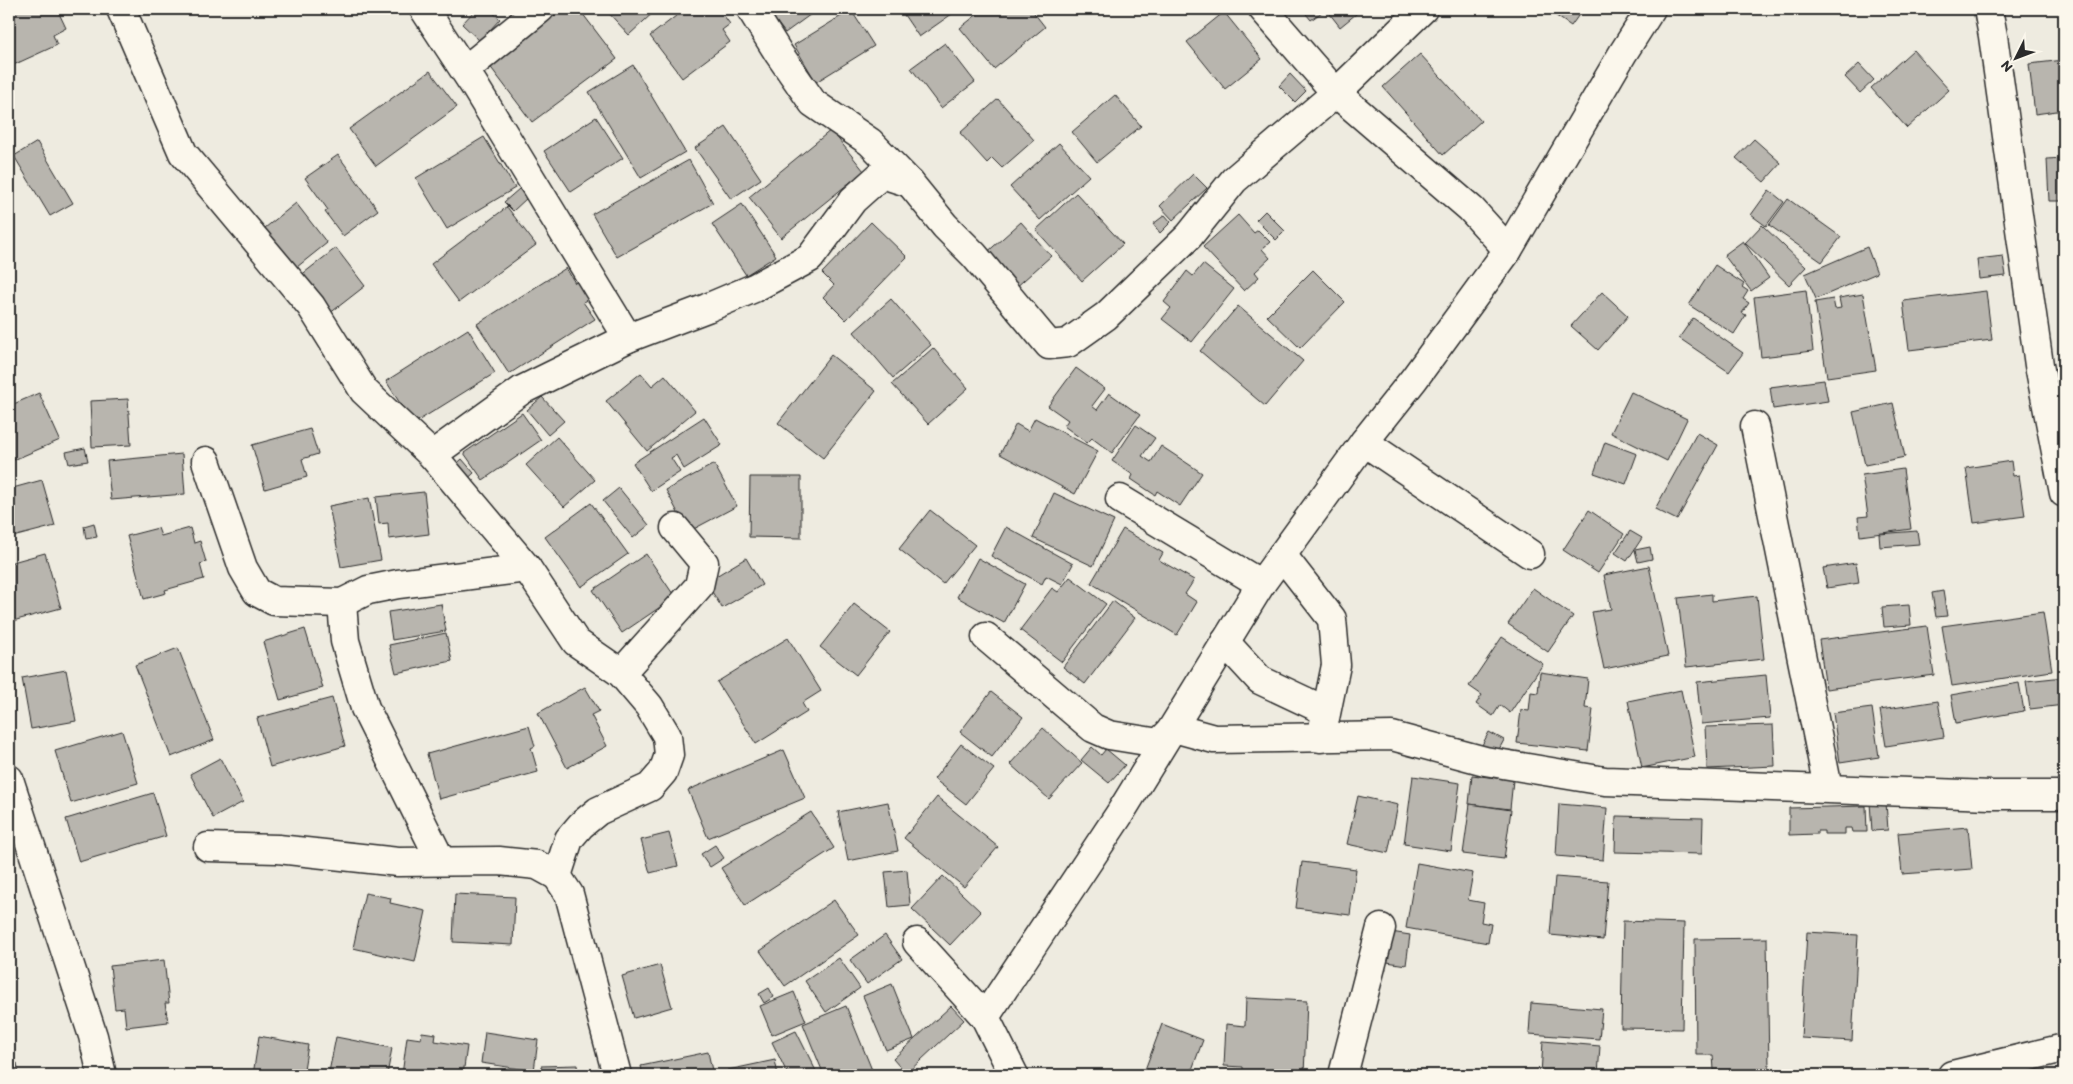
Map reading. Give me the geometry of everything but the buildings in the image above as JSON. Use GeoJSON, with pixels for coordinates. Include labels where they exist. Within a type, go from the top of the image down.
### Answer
{"type":"FeatureCollection","features":[{"type":"Feature","properties":{"kind":"street"},"geometry":{"type":"LineString","coordinates":[[121,9],[183,153],[311,306],[364,391],[432,455],[526,568],[576,642],[621,673],[649,706],[667,736],[669,755],[663,772],[650,787],[598,811],[581,825],[569,839],[557,876]]}},
{"type":"Feature","properties":{"kind":"street"},"geometry":{"type":"LineString","coordinates":[[424,9],[465,70],[628,338]]}},
{"type":"Feature","properties":{"kind":"street"},"geometry":{"type":"LineString","coordinates":[[465,70],[540,9]]}},
{"type":"Feature","properties":{"kind":"street"},"geometry":{"type":"LineString","coordinates":[[751,9],[778,54],[813,103],[870,142],[1010,296],[1034,330],[1049,346],[1068,343],[1106,316],[1189,236],[1234,180],[1336,93],[1424,9]]}},
{"type":"Feature","properties":{"kind":"street"},"geometry":{"type":"LineString","coordinates":[[1263,9],[1336,93],[1471,209],[1508,250]]}},
{"type":"Feature","properties":{"kind":"street"},"geometry":{"type":"LineString","coordinates":[[986,1017],[1119,815],[1261,584],[1364,442],[1414,379],[1508,250],[1623,53],[1651,9]]}},
{"type":"Feature","properties":{"kind":"street"},"geometry":{"type":"LineString","coordinates":[[1988,9],[1994,36],[2039,365],[2064,493]]}},
{"type":"Feature","properties":{"kind":"street"},"geometry":{"type":"LineString","coordinates":[[432,455],[522,390],[628,338],[754,288],[810,258],[853,200],[882,174],[910,184]]}},
{"type":"Feature","properties":{"kind":"street"},"geometry":{"type":"LineString","coordinates":[[1754,426],[1828,788]]}},
{"type":"Feature","properties":{"kind":"street"},"geometry":{"type":"LineString","coordinates":[[1364,442],[1530,554]]}},
{"type":"Feature","properties":{"kind":"street"},"geometry":{"type":"LineString","coordinates":[[206,461],[243,568],[257,592],[274,601],[342,603],[368,590],[383,587],[526,568]]}},
{"type":"Feature","properties":{"kind":"street"},"geometry":{"type":"LineString","coordinates":[[1120,500],[1261,584]]}},
{"type":"Feature","properties":{"kind":"street"},"geometry":{"type":"LineString","coordinates":[[621,673],[699,586],[704,563],[676,528]]}},
{"type":"Feature","properties":{"kind":"street"},"geometry":{"type":"LineString","coordinates":[[1282,556],[1332,619],[1336,664],[1320,738]]}},
{"type":"Feature","properties":{"kind":"street"},"geometry":{"type":"LineString","coordinates":[[342,603],[345,641],[366,708],[441,862]]}},
{"type":"Feature","properties":{"kind":"street"},"geometry":{"type":"LineString","coordinates":[[986,637],[1093,728],[1109,734],[1158,743],[1174,728]]}},
{"type":"Feature","properties":{"kind":"street"},"geometry":{"type":"LineString","coordinates":[[1225,642],[1260,680],[1326,711]]}},
{"type":"Feature","properties":{"kind":"street"},"geometry":{"type":"LineString","coordinates":[[1174,728],[1214,739],[1392,736],[1485,761],[1605,782],[1828,788],[1991,795],[2064,795]]}},
{"type":"Feature","properties":{"kind":"street"},"geometry":{"type":"LineString","coordinates":[[9,779],[93,1036],[102,1075]]}},
{"type":"Feature","properties":{"kind":"street"},"geometry":{"type":"LineString","coordinates":[[208,847],[278,849],[398,862],[499,861],[537,864],[557,876],[569,894],[617,1075]]}},
{"type":"Feature","properties":{"kind":"street"},"geometry":{"type":"LineString","coordinates":[[1343,1075],[1381,928]]}},
{"type":"Feature","properties":{"kind":"street"},"geometry":{"type":"LineString","coordinates":[[917,942],[986,1017],[1014,1075]]}},
{"type":"Feature","properties":{"kind":"street"},"geometry":{"type":"LineString","coordinates":[[1952,1075],[2064,1048]]}}]}
